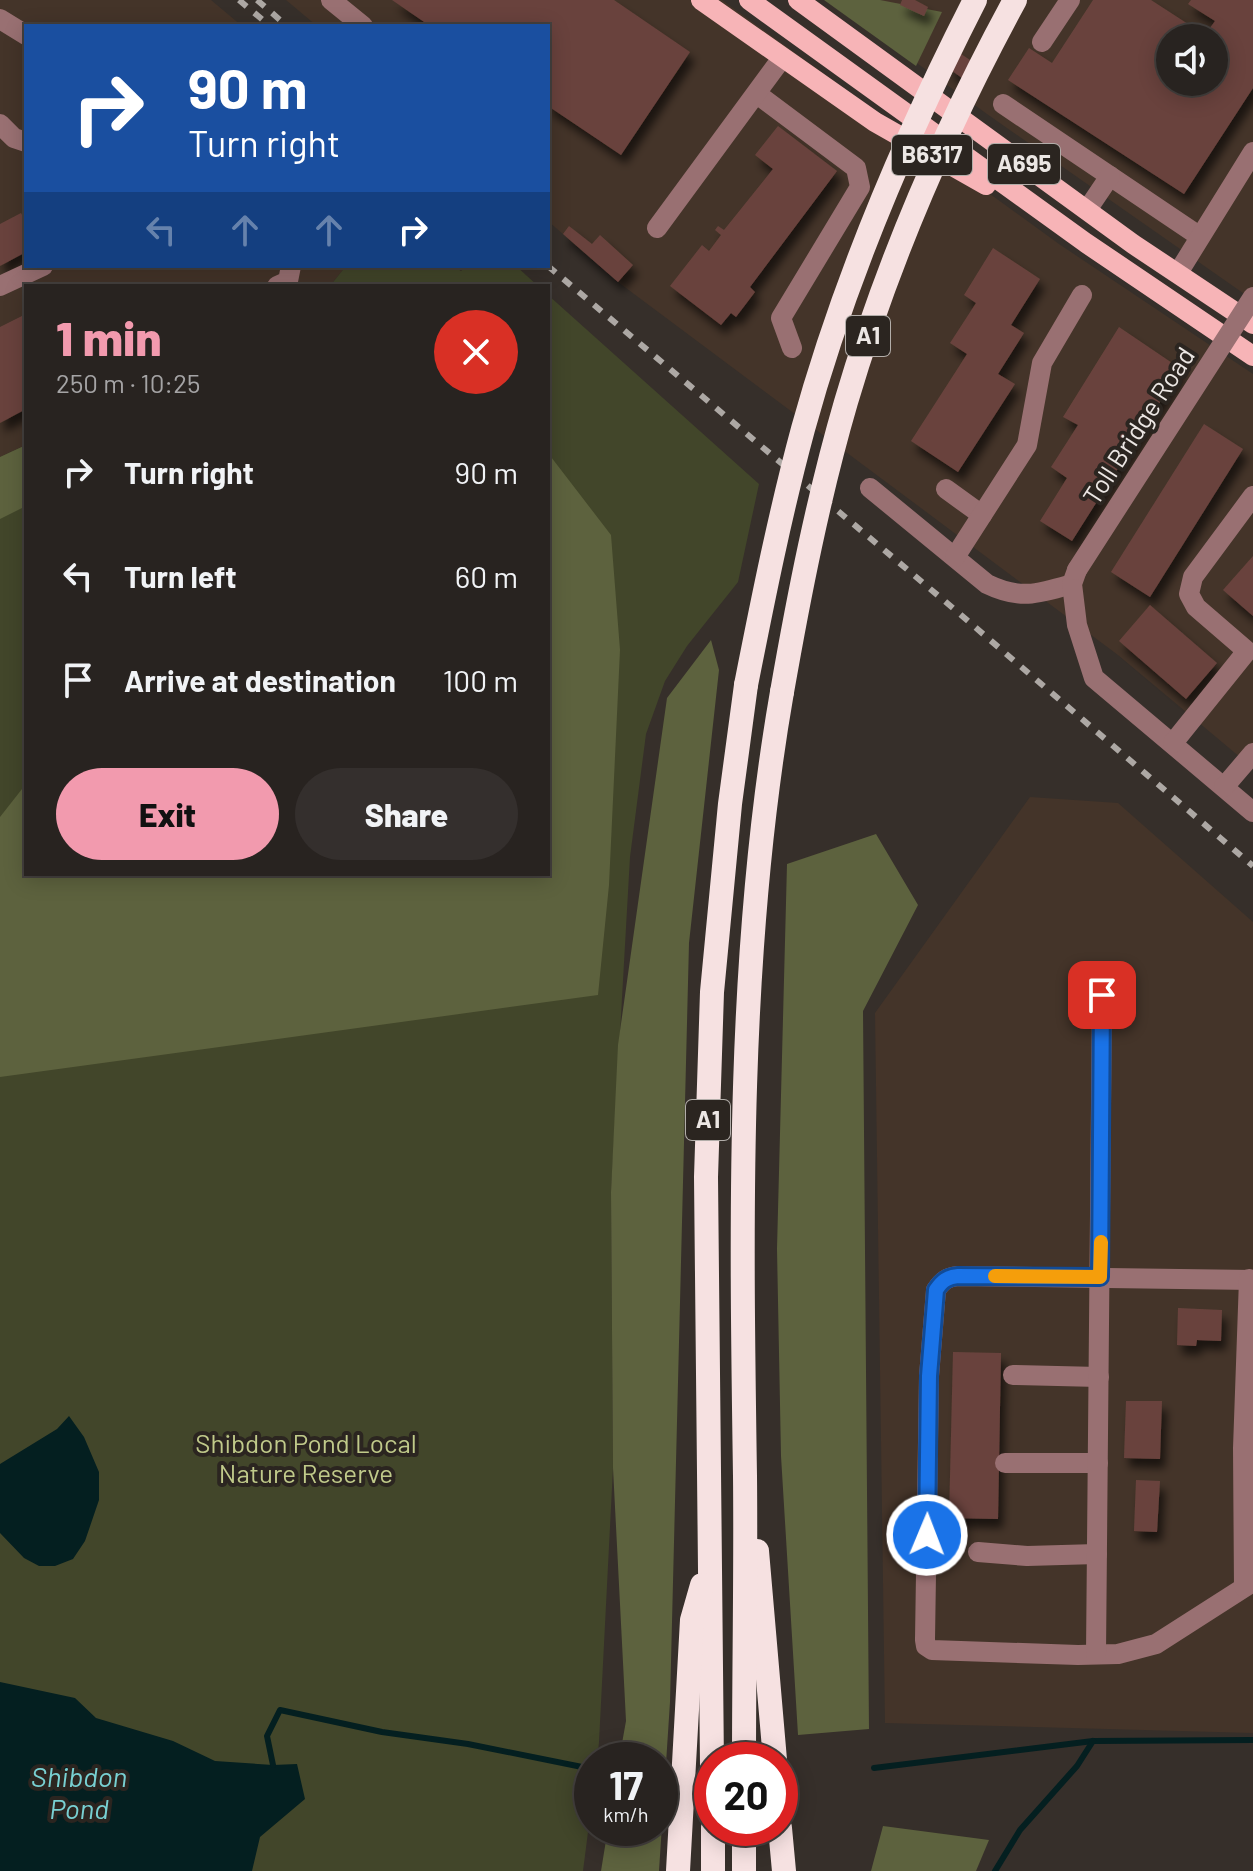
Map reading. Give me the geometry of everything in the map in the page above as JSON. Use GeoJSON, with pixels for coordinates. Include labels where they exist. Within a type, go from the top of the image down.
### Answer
{"type":"FeatureCollection","features":[{"type":"Feature","properties":{"kind":"highway","name":"A1"},"geometry":{"type":"LineString","coordinates":[[712,1742],[706,1177],[712,992],[730,804],[746,685],[784,502],[841,307],[886,191],[936,76],[975,0]]}},
{"type":"Feature","properties":{"kind":"highway","name":"A1"},"geometry":{"type":"LineString","coordinates":[[744,1742],[745,1478],[741,1326],[750,981],[763,807],[816,515],[846,402],[863,349],[949,128],[1015,0]]}},
{"type":"Feature","properties":{"kind":"highway"},"geometry":{"type":"LineString","coordinates":[[745,1478],[760,1569],[774,1742]]}},
{"type":"Feature","properties":{"kind":"highway"},"geometry":{"type":"LineString","coordinates":[[678,1871],[692,1620],[709,1556]]}},
{"type":"Feature","properties":{"kind":"highway"},"geometry":{"type":"LineString","coordinates":[[713,1846],[713,1871]]}},
{"type":"Feature","properties":{"kind":"highway"},"geometry":{"type":"LineString","coordinates":[[744,1846],[744,1871]]}},
{"type":"Feature","properties":{"kind":"highway"},"geometry":{"type":"LineString","coordinates":[[782,1846],[784,1871]]}},
{"type":"Feature","properties":{"kind":"main road","name":"B6317"},"geometry":{"type":"LineString","coordinates":[[701,0],[875,122],[1086,243]]}},
{"type":"Feature","properties":{"kind":"main road","name":"A695"},"geometry":{"type":"LineString","coordinates":[[749,0],[1086,243],[1253,356]]}},
{"type":"Feature","properties":{"kind":"main road","name":"A695"},"geometry":{"type":"LineString","coordinates":[[798,0],[1087,210],[1253,324]]}},
{"type":"Feature","properties":{"kind":"street"},"geometry":{"type":"LineString","coordinates":[[331,0],[361,24]]}},
{"type":"Feature","properties":{"kind":"street"},"geometry":{"type":"LineString","coordinates":[[1042,42],[1070,0]]}},
{"type":"Feature","properties":{"kind":"street"},"geometry":{"type":"LineString","coordinates":[[0,19],[24,34]]}},
{"type":"Feature","properties":{"kind":"street"},"geometry":{"type":"LineString","coordinates":[[657,228],[782,58]]}},
{"type":"Feature","properties":{"kind":"street"},"geometry":{"type":"LineString","coordinates":[[757,94],[856,168],[860,187],[781,318],[792,348]]}},
{"type":"Feature","properties":{"kind":"street"},"geometry":{"type":"LineString","coordinates":[[1003,104],[1199,236]]}},
{"type":"Feature","properties":{"kind":"street"},"geometry":{"type":"LineString","coordinates":[[0,124],[14,138],[24,141]]}},
{"type":"Feature","properties":{"kind":"street"},"geometry":{"type":"LineString","coordinates":[[1178,273],[1253,152]]}},
{"type":"Feature","properties":{"kind":"street"},"geometry":{"type":"LineString","coordinates":[[1087,210],[1110,176]]}},
{"type":"Feature","properties":{"kind":"street"},"geometry":{"type":"LineString","coordinates":[[281,284],[288,281],[291,268]]}},
{"type":"Feature","properties":{"kind":"street"},"geometry":{"type":"LineString","coordinates":[[0,286],[36,275]]}},
{"type":"Feature","properties":{"kind":"street"},"geometry":{"type":"LineString","coordinates":[[955,557],[1027,445],[1042,363],[1082,295]]}},
{"type":"Feature","properties":{"kind":"street","name":"Toll Bridge Road"},"geometry":{"type":"LineString","coordinates":[[1074,577],[1253,297]]}},
{"type":"Feature","properties":{"kind":"street"},"geometry":{"type":"LineString","coordinates":[[870,488],[987,584],[1007,594],[1036,594],[1074,577],[1077,625],[1094,678],[1253,812]]}},
{"type":"Feature","properties":{"kind":"street"},"geometry":{"type":"LineString","coordinates":[[946,489],[982,515]]}},
{"type":"Feature","properties":{"kind":"street"},"geometry":{"type":"LineString","coordinates":[[1173,743],[1247,651],[1196,607],[1189,594],[1193,577],[1253,496]]}},
{"type":"Feature","properties":{"kind":"street"},"geometry":{"type":"LineString","coordinates":[[1224,787],[1253,753]]}},
{"type":"Feature","properties":{"kind":"street"},"geometry":{"type":"LineString","coordinates":[[1096,1654],[1102,995]]}},
{"type":"Feature","properties":{"kind":"street"},"geometry":{"type":"LineString","coordinates":[[948,1277],[1100,1277],[1251,1280],[1243,1448],[1248,1584],[1156,1644],[1118,1654],[932,1650],[926,1646],[925,1631],[929,1376],[936,1290],[948,1277]]}},
{"type":"Feature","properties":{"kind":"street"},"geometry":{"type":"LineString","coordinates":[[1013,1375],[1099,1377]]}},
{"type":"Feature","properties":{"kind":"street"},"geometry":{"type":"LineString","coordinates":[[1005,1463],[1098,1463]]}},
{"type":"Feature","properties":{"kind":"street"},"geometry":{"type":"LineString","coordinates":[[978,1552],[1027,1556],[1097,1554]]}},
{"type":"Feature","properties":{"kind":"shaded area"},"geometry":{"type":"Polygon","coordinates":[[[0,0],[211,0],[240,24],[24,24],[24,268],[344,268],[332,284],[24,284],[24,446],[0,457],[0,0]]]}},
{"type":"Feature","properties":{"kind":"shaded area"},"geometry":{"type":"Polygon","coordinates":[[[286,0],[722,0],[1059,244],[1253,374],[1253,768],[1118,655],[618,282],[550,223],[550,24],[315,24],[286,0]]]}},
{"type":"Feature","properties":{"kind":"shaded area"},"geometry":{"type":"Polygon","coordinates":[[[830,0],[1253,0],[1253,300],[987,114],[830,0]]]}},
{"type":"Feature","properties":{"kind":"shaded area"},"geometry":{"type":"Polygon","coordinates":[[[1030,797],[1118,803],[1253,922],[1253,1733],[885,1723],[875,1013],[1030,797]]]}},
{"type":"Feature","properties":{"kind":"green space"},"geometry":{"type":"Polygon","coordinates":[[[824,0],[880,0],[942,12],[916,66],[824,0]]]}},
{"type":"Feature","properties":{"kind":"green space"},"geometry":{"type":"Polygon","coordinates":[[[344,268],[456,268],[461,271],[464,268],[518,268],[536,284],[332,284],[344,268]]]}},
{"type":"Feature","properties":{"kind":"green space","name":"Shibdon Pond Local Nature Reserve"},"geometry":{"type":"Polygon","coordinates":[[[550,297],[759,484],[738,582],[687,646],[665,681],[646,734],[630,857],[611,1192],[613,1468],[599,1742],[574,1742],[574,1846],[586,1846],[583,1871],[0,1871],[0,457],[24,446],[24,876],[550,876],[550,297]]]}},
{"type":"Feature","properties":{"kind":"green space"},"geometry":{"type":"Polygon","coordinates":[[[24,446],[24,507],[0,519],[0,457],[24,446]]]}},
{"type":"Feature","properties":{"kind":"green space"},"geometry":{"type":"Polygon","coordinates":[[[550,456],[611,535],[620,650],[609,885],[598,995],[0,1077],[0,817],[22,789],[24,876],[550,876],[550,456]]]}},
{"type":"Feature","properties":{"kind":"green space"},"geometry":{"type":"Polygon","coordinates":[[[711,640],[719,670],[689,943],[667,1742],[622,1742],[626,1721],[613,1468],[611,1192],[618,1045],[667,698],[711,640]]]}},
{"type":"Feature","properties":{"kind":"green space"},"geometry":{"type":"Polygon","coordinates":[[[876,834],[918,905],[863,1011],[869,1729],[798,1735],[781,1456],[777,1249],[787,864],[876,834]]]}},
{"type":"Feature","properties":{"kind":"green space"},"geometry":{"type":"Polygon","coordinates":[[[883,1826],[989,1840],[976,1871],[871,1871],[883,1826]]]}},
{"type":"Feature","properties":{"kind":"green space"},"geometry":{"type":"Polygon","coordinates":[[[605,1846],[661,1846],[659,1871],[601,1871],[605,1846]]]}},
{"type":"Feature","properties":{"kind":"water"},"geometry":{"type":"Polygon","coordinates":[[[69,1416],[84,1437],[99,1472],[99,1500],[85,1541],[73,1559],[55,1566],[39,1566],[24,1558],[0,1533],[0,1464],[57,1429],[69,1416]]]}},
{"type":"Feature","properties":{"kind":"water","name":"Shibdon Pond"},"geometry":{"type":"Polygon","coordinates":[[[0,1682],[75,1698],[96,1718],[173,1741],[215,1761],[297,1764],[305,1799],[260,1837],[252,1871],[0,1871],[0,1682]]]}},
{"type":"Feature","properties":{"kind":"building"},"geometry":{"type":"Polygon","coordinates":[[[392,0],[614,0],[690,52],[621,155],[550,107],[550,24],[427,24],[392,0]]]}},
{"type":"Feature","properties":{"kind":"building"},"geometry":{"type":"Polygon","coordinates":[[[902,0],[915,0],[928,7],[924,16],[900,5],[902,0]]]}},
{"type":"Feature","properties":{"kind":"building"},"geometry":{"type":"Polygon","coordinates":[[[1093,0],[1151,0],[1188,24],[1156,24],[1156,96],[1228,96],[1228,24],[1213,24],[1215,21],[1188,4],[1191,0],[1253,0],[1253,88],[1184,194],[1008,80],[1029,48],[1052,63],[1093,0]]]}},
{"type":"Feature","properties":{"kind":"building"},"geometry":{"type":"Polygon","coordinates":[[[958,52],[973,62],[962,78],[948,68],[958,52]]]}},
{"type":"Feature","properties":{"kind":"building"},"geometry":{"type":"Polygon","coordinates":[[[778,126],[837,171],[750,287],[755,292],[736,317],[731,313],[721,325],[670,286],[702,245],[709,251],[721,235],[715,230],[718,226],[724,230],[773,169],[755,155],[778,126]]]}},
{"type":"Feature","properties":{"kind":"building"},"geometry":{"type":"Polygon","coordinates":[[[21,213],[24,219],[24,253],[0,266],[0,224],[21,213]]]}},
{"type":"Feature","properties":{"kind":"building"},"geometry":{"type":"Polygon","coordinates":[[[569,226],[592,244],[600,235],[633,265],[618,282],[563,234],[569,226]]]}},
{"type":"Feature","properties":{"kind":"building"},"geometry":{"type":"Polygon","coordinates":[[[993,248],[1040,279],[1011,325],[1024,333],[998,374],[1015,384],[958,472],[911,441],[967,354],[950,343],[976,303],[964,295],[993,248]]]}},
{"type":"Feature","properties":{"kind":"building"},"geometry":{"type":"Polygon","coordinates":[[[24,315],[24,410],[0,423],[0,327],[24,315]]]}},
{"type":"Feature","properties":{"kind":"building"},"geometry":{"type":"Polygon","coordinates":[[[1119,327],[1181,369],[1072,541],[1040,521],[1067,478],[1051,467],[1078,425],[1063,417],[1119,327]]]}},
{"type":"Feature","properties":{"kind":"building"},"geometry":{"type":"Polygon","coordinates":[[[1204,424],[1243,449],[1150,597],[1111,572],[1204,424]]]}},
{"type":"Feature","properties":{"kind":"building"},"geometry":{"type":"Polygon","coordinates":[[[1253,556],[1253,616],[1223,590],[1253,556]]]}},
{"type":"Feature","properties":{"kind":"building"},"geometry":{"type":"Polygon","coordinates":[[[1150,605],[1217,663],[1186,699],[1119,641],[1150,605]]]}},
{"type":"Feature","properties":{"kind":"building"},"geometry":{"type":"Polygon","coordinates":[[[1178,1308],[1222,1310],[1221,1341],[1197,1340],[1196,1346],[1177,1345],[1178,1308]]]}},
{"type":"Feature","properties":{"kind":"building"},"geometry":{"type":"Polygon","coordinates":[[[953,1352],[1001,1353],[998,1519],[949,1518],[953,1352]]]}},
{"type":"Feature","properties":{"kind":"building"},"geometry":{"type":"Polygon","coordinates":[[[1126,1401],[1162,1401],[1160,1459],[1124,1458],[1126,1401]]]}},
{"type":"Feature","properties":{"kind":"building"},"geometry":{"type":"Polygon","coordinates":[[[1136,1480],[1160,1481],[1157,1532],[1134,1531],[1136,1480]]]}},
{"type":"Feature","properties":{"kind":"waterway"},"geometry":{"type":"LineString","coordinates":[[273,1765],[267,1736],[280,1710],[382,1732],[468,1744],[574,1765]]}},
{"type":"Feature","properties":{"kind":"waterway"},"geometry":{"type":"LineString","coordinates":[[874,1768],[1093,1741],[1253,1740]]}},
{"type":"Feature","properties":{"kind":"waterway"},"geometry":{"type":"LineString","coordinates":[[995,1871],[1020,1830],[1077,1766],[1093,1741]]}},
{"type":"Feature","properties":{"kind":"railway"},"geometry":{"type":"LineString","coordinates":[[239,0],[264,21]]}},
{"type":"Feature","properties":{"kind":"railway"},"geometry":{"type":"LineString","coordinates":[[257,0],[285,24]]}},
{"type":"Feature","properties":{"kind":"railway"},"geometry":{"type":"LineString","coordinates":[[550,268],[1253,866]]}},
{"type":"Feature","properties":{"kind":"slow traffic"},"geometry":{"type":"LineString","coordinates":[[995,1276],[1100,1277],[1101,1242]]}},
{"type":"Feature","properties":{"kind":"route"},"geometry":{"type":"LineString","coordinates":[[927,1535],[929,1376],[936,1290],[941,1282],[958,1276],[1100,1277],[1102,995]]}}]}
